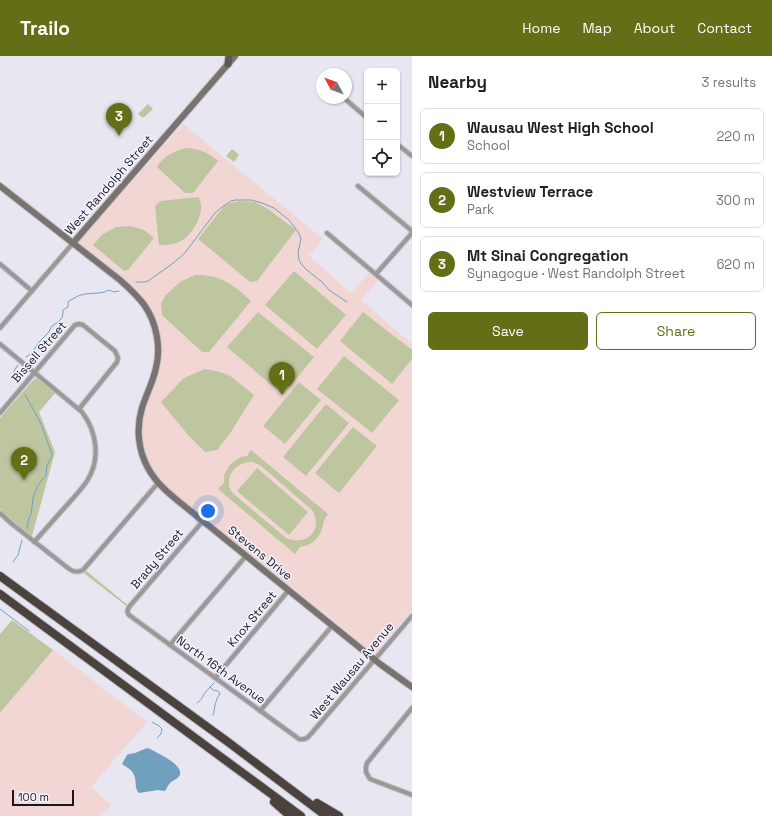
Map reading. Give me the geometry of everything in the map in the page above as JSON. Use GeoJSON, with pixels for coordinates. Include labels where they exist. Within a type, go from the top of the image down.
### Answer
{"type":"FeatureCollection","features":[{"type":"Feature","properties":{"kind":"highway"},"geometry":{"type":"LineString","coordinates":[[0,576],[266,770],[326,816]]}},
{"type":"Feature","properties":{"kind":"highway"},"geometry":{"type":"LineString","coordinates":[[0,594],[301,816]]}},
{"type":"Feature","properties":{"kind":"highway"},"geometry":{"type":"LineString","coordinates":[[266,770],[339,816]]}},
{"type":"Feature","properties":{"kind":"highway"},"geometry":{"type":"LineString","coordinates":[[254,781],[262,791],[290,816]]}},
{"type":"Feature","properties":{"kind":"main road"},"geometry":{"type":"LineString","coordinates":[[228,64],[229,56]]}},
{"type":"Feature","properties":{"kind":"street","name":"West Randolph Street"},"geometry":{"type":"LineString","coordinates":[[0,328],[235,56]]}},
{"type":"Feature","properties":{"kind":"street"},"geometry":{"type":"LineString","coordinates":[[351,104],[364,115]]}},
{"type":"Feature","properties":{"kind":"street"},"geometry":{"type":"LineString","coordinates":[[400,146],[412,156]]}},
{"type":"Feature","properties":{"kind":"street","name":"Stevens Drive"},"geometry":{"type":"LineString","coordinates":[[0,186],[120,280],[135,293],[146,307],[157,339],[158,350],[152,382],[142,408],[139,427],[140,442],[143,458],[158,483],[288,591],[387,670],[412,687]]}},
{"type":"Feature","properties":{"kind":"street"},"geometry":{"type":"LineString","coordinates":[[358,186],[412,232],[376,274]]}},
{"type":"Feature","properties":{"kind":"street"},"geometry":{"type":"LineString","coordinates":[[327,233],[412,305]]}},
{"type":"Feature","properties":{"kind":"street"},"geometry":{"type":"LineString","coordinates":[[0,264],[32,291]]}},
{"type":"Feature","properties":{"kind":"street","name":"Bissell Street"},"geometry":{"type":"LineString","coordinates":[[0,413],[75,325],[79,324],[83,325],[115,351],[118,358],[117,362],[79,409]]}},
{"type":"Feature","properties":{"kind":"street"},"geometry":{"type":"LineString","coordinates":[[0,344],[79,409],[87,419],[94,437],[96,452],[89,478],[34,542]]}},
{"type":"Feature","properties":{"kind":"street"},"geometry":{"type":"LineString","coordinates":[[0,513],[68,568],[78,572],[83,570],[158,483]]}},
{"type":"Feature","properties":{"kind":"street","name":"Brady Street"},"geometry":{"type":"LineString","coordinates":[[127,610],[203,521]]}},
{"type":"Feature","properties":{"kind":"street"},"geometry":{"type":"LineString","coordinates":[[170,645],[246,556]]}},
{"type":"Feature","properties":{"kind":"street","name":"Knox Street"},"geometry":{"type":"LineString","coordinates":[[215,678],[288,591]]}},
{"type":"Feature","properties":{"kind":"street","name":"North 16th Avenue"},"geometry":{"type":"LineString","coordinates":[[127,610],[129,615],[299,739],[302,740],[307,738]]}},
{"type":"Feature","properties":{"kind":"street","name":"West Wausau Avenue"},"geometry":{"type":"LineString","coordinates":[[307,738],[412,616]]}},
{"type":"Feature","properties":{"kind":"street"},"geometry":{"type":"LineString","coordinates":[[260,711],[332,626]]}},
{"type":"Feature","properties":{"kind":"street"},"geometry":{"type":"LineString","coordinates":[[412,708],[367,763],[366,767],[366,772],[372,780],[412,795]]}},
{"type":"Feature","properties":{"kind":"shaded area"},"geometry":{"type":"Polygon","coordinates":[[[183,124],[323,239],[309,256],[351,293],[369,273],[378,280],[361,300],[412,344],[412,610],[374,653],[370,653],[350,636],[350,634],[172,491],[156,475],[147,457],[143,442],[143,421],[161,365],[162,345],[159,326],[149,305],[140,293],[90,251],[80,245],[79,241],[183,124]]]}},
{"type":"Feature","properties":{"kind":"shaded area"},"geometry":{"type":"Polygon","coordinates":[[[53,650],[147,722],[91,787],[111,805],[100,816],[0,816],[0,713],[53,650]]]}},
{"type":"Feature","properties":{"kind":"green space"},"geometry":{"type":"Polygon","coordinates":[[[148,104],[153,109],[143,118],[138,114],[148,104]]]}},
{"type":"Feature","properties":{"kind":"green space"},"geometry":{"type":"Polygon","coordinates":[[[185,148],[203,151],[218,161],[193,193],[185,193],[157,167],[169,155],[185,148]]]}},
{"type":"Feature","properties":{"kind":"green space"},"geometry":{"type":"Polygon","coordinates":[[[232,149],[239,155],[234,162],[226,156],[232,149]]]}},
{"type":"Feature","properties":{"kind":"green space"},"geometry":{"type":"Polygon","coordinates":[[[199,197],[201,206],[200,214],[197,223],[191,231],[179,242],[159,245],[155,206],[160,201],[199,197]]]}},
{"type":"Feature","properties":{"kind":"green space"},"geometry":{"type":"Polygon","coordinates":[[[233,202],[255,202],[268,209],[296,230],[257,281],[250,282],[198,239],[224,206],[233,202]]]}},
{"type":"Feature","properties":{"kind":"green space"},"geometry":{"type":"Polygon","coordinates":[[[131,226],[144,230],[154,238],[128,270],[124,271],[93,245],[103,234],[116,227],[131,226]]]}},
{"type":"Feature","properties":{"kind":"green space"},"geometry":{"type":"Polygon","coordinates":[[[294,271],[346,315],[317,349],[265,305],[294,271]]]}},
{"type":"Feature","properties":{"kind":"green space"},"geometry":{"type":"Polygon","coordinates":[[[195,275],[212,276],[226,282],[239,290],[251,301],[209,352],[202,352],[162,315],[161,304],[165,296],[180,282],[195,275]]]}},
{"type":"Feature","properties":{"kind":"green space"},"geometry":{"type":"Polygon","coordinates":[[[258,312],[314,357],[283,395],[227,347],[258,312]]]}},
{"type":"Feature","properties":{"kind":"green space"},"geometry":{"type":"Polygon","coordinates":[[[363,312],[412,350],[412,359],[392,384],[340,341],[363,312]]]}},
{"type":"Feature","properties":{"kind":"green space"},"geometry":{"type":"Polygon","coordinates":[[[344,356],[399,400],[372,433],[317,389],[344,356]]]}},
{"type":"Feature","properties":{"kind":"green space"},"geometry":{"type":"Polygon","coordinates":[[[205,369],[229,375],[254,395],[229,435],[217,450],[205,452],[188,435],[161,402],[184,378],[205,369]]]}},
{"type":"Feature","properties":{"kind":"green space"},"geometry":{"type":"Polygon","coordinates":[[[35,378],[55,393],[39,412],[55,452],[32,536],[9,519],[0,509],[0,418],[35,378]]]}},
{"type":"Feature","properties":{"kind":"green space"},"geometry":{"type":"Polygon","coordinates":[[[299,382],[321,400],[285,444],[263,426],[299,382]]]}},
{"type":"Feature","properties":{"kind":"green space"},"geometry":{"type":"Polygon","coordinates":[[[326,404],[349,423],[306,476],[283,457],[326,404]]]}},
{"type":"Feature","properties":{"kind":"green space"},"geometry":{"type":"Polygon","coordinates":[[[353,427],[377,446],[339,493],[315,473],[353,427]]]}},
{"type":"Feature","properties":{"kind":"green space"},"geometry":{"type":"Polygon","coordinates":[[[251,450],[328,514],[324,520],[321,533],[314,541],[300,547],[295,554],[218,489],[224,483],[224,475],[229,466],[241,457],[247,456],[251,450]],[[253,462],[243,463],[232,472],[229,481],[231,491],[286,538],[300,540],[311,535],[316,524],[312,510],[261,466],[253,462]]]}},
{"type":"Feature","properties":{"kind":"green space"},"geometry":{"type":"Polygon","coordinates":[[[257,468],[308,512],[289,535],[237,491],[257,468]]]}},
{"type":"Feature","properties":{"kind":"green space"},"geometry":{"type":"Polygon","coordinates":[[[84,569],[130,607],[129,608],[85,574],[82,571],[84,569]]]}},
{"type":"Feature","properties":{"kind":"green space"},"geometry":{"type":"Polygon","coordinates":[[[12,620],[53,650],[0,713],[0,634],[12,620]]]}},
{"type":"Feature","properties":{"kind":"water"},"geometry":{"type":"Polygon","coordinates":[[[147,748],[169,759],[178,767],[180,771],[180,775],[170,783],[165,791],[158,790],[139,793],[133,773],[122,764],[127,755],[147,748]]]}},
{"type":"Feature","properties":{"kind":"waterway"},"geometry":{"type":"LineString","coordinates":[[136,282],[148,281],[184,254],[215,213],[222,207],[235,200],[251,200],[274,208],[289,220],[301,238],[298,253],[299,260],[302,265],[329,290],[347,302]]}},
{"type":"Feature","properties":{"kind":"waterway"},"geometry":{"type":"LineString","coordinates":[[26,357],[31,354],[52,326],[62,318],[63,310],[68,307],[69,301],[84,294],[109,290],[114,292],[119,291]]}},
{"type":"Feature","properties":{"kind":"waterway"},"geometry":{"type":"LineString","coordinates":[[18,365],[14,371],[14,375],[19,384]]}},
{"type":"Feature","properties":{"kind":"waterway"},"geometry":{"type":"LineString","coordinates":[[25,394],[41,424],[52,454],[47,465],[46,475],[37,487],[33,498],[31,515],[27,528]]}},
{"type":"Feature","properties":{"kind":"waterway"},"geometry":{"type":"LineString","coordinates":[[13,562],[18,555],[22,540]]}},
{"type":"Feature","properties":{"kind":"waterway"},"geometry":{"type":"LineString","coordinates":[[0,609],[29,631]]}},
{"type":"Feature","properties":{"kind":"waterway"},"geometry":{"type":"LineString","coordinates":[[197,703],[214,683]]}},
{"type":"Feature","properties":{"kind":"waterway"},"geometry":{"type":"LineString","coordinates":[[210,687],[213,690],[218,691],[220,694],[216,701],[213,715]]}},
{"type":"Feature","properties":{"kind":"waterway"},"geometry":{"type":"LineString","coordinates":[[153,722],[162,729],[161,734],[157,738]]}},
{"type":"Feature","properties":{"kind":"place","name":"Mt Sinai Congregation"},"geometry":{"type":"Point","coordinates":[119,136]}},
{"type":"Feature","properties":{"kind":"place","name":"Wausau West High School"},"geometry":{"type":"Point","coordinates":[282,395]}},
{"type":"Feature","properties":{"kind":"place","name":"Westview Terrace"},"geometry":{"type":"Point","coordinates":[24,480]}}]}
